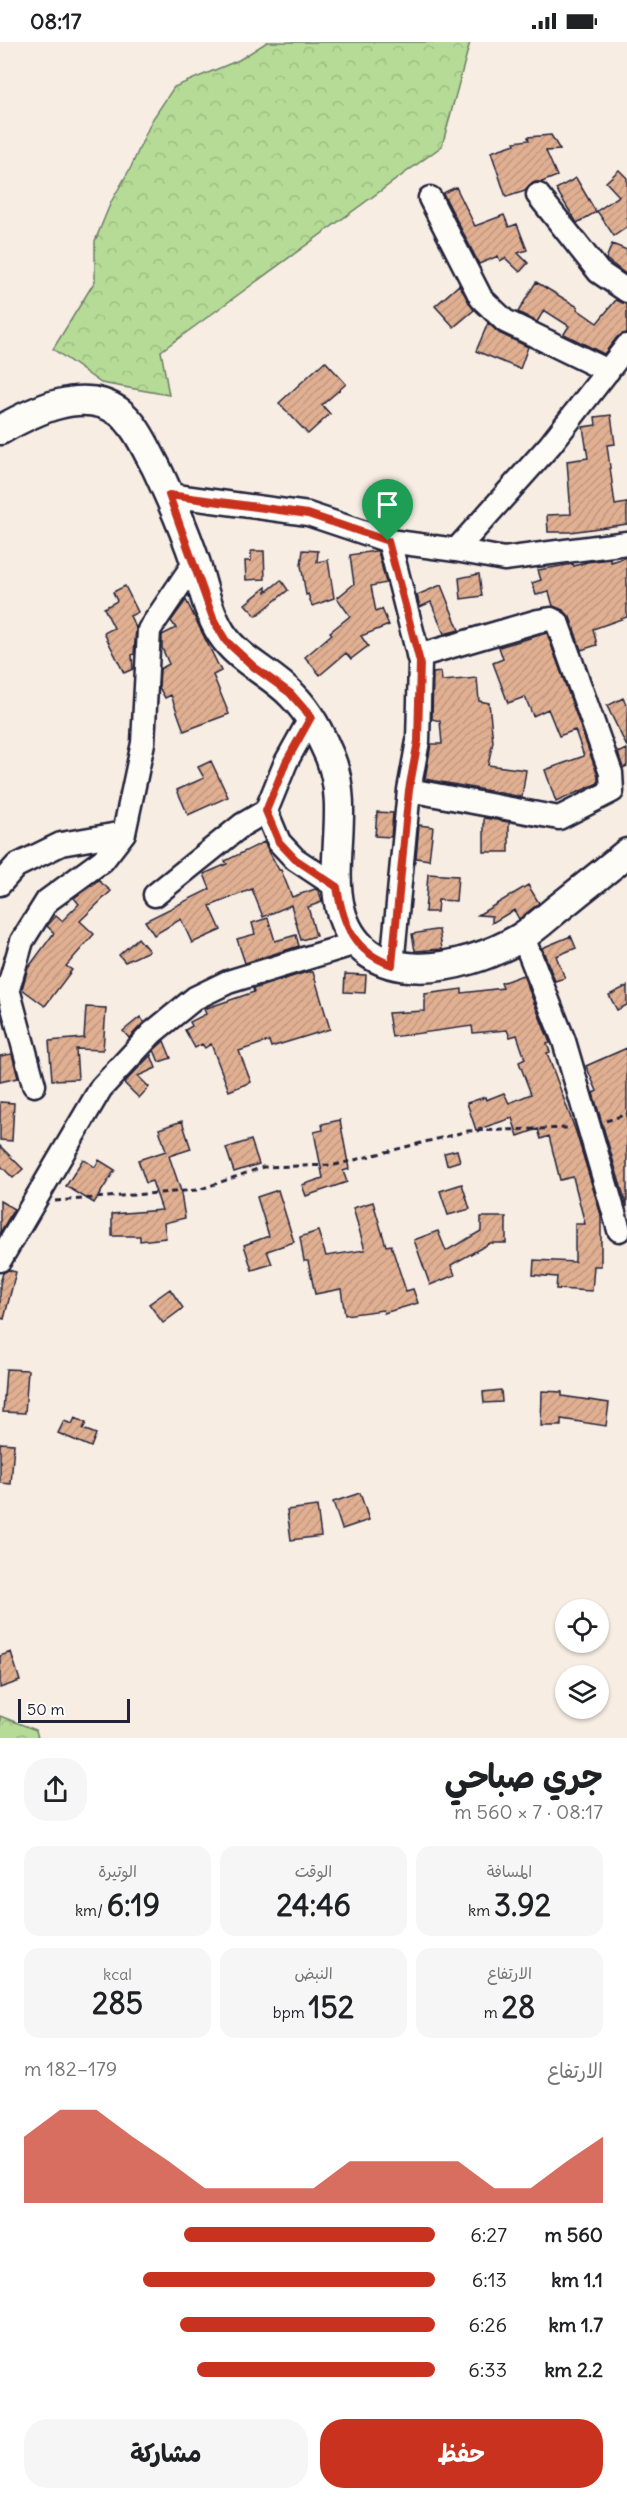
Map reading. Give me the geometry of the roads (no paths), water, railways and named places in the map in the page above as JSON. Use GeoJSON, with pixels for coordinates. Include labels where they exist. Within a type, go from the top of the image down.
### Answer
{"type":"FeatureCollection","features":[{"type":"Feature","properties":{"kind":"main road"},"geometry":{"type":"LineString","coordinates":[[0,430],[29,413],[72,401],[96,402],[117,411],[129,423],[143,443],[169,495],[195,562],[214,621],[226,641],[254,667],[290,693],[311,717],[331,760],[338,794],[340,828],[337,887],[340,909],[356,943],[375,960],[409,967],[448,966],[486,956],[523,937],[627,853]]}},
{"type":"Feature","properties":{"kind":"street"},"geometry":{"type":"LineString","coordinates":[[538,195],[599,272],[627,291]]}},
{"type":"Feature","properties":{"kind":"street"},"geometry":{"type":"LineString","coordinates":[[430,198],[481,298],[489,306],[505,321],[608,371]]}},
{"type":"Feature","properties":{"kind":"street"},"geometry":{"type":"LineString","coordinates":[[456,550],[550,445],[627,346]]}},
{"type":"Feature","properties":{"kind":"street"},"geometry":{"type":"LineString","coordinates":[[169,495],[308,514],[388,541],[504,559],[627,543]]}},
{"type":"Feature","properties":{"kind":"street"},"geometry":{"type":"LineString","coordinates":[[388,541],[420,662],[418,741],[409,790],[392,965]]}},
{"type":"Feature","properties":{"kind":"street"},"geometry":{"type":"LineString","coordinates":[[34,1085],[8,989],[22,941],[47,902],[103,860],[124,833],[143,743],[149,630],[195,562]]}},
{"type":"Feature","properties":{"kind":"street"},"geometry":{"type":"LineString","coordinates":[[409,790],[560,818],[612,791],[611,773],[557,622],[551,619],[538,621],[418,656]]}},
{"type":"Feature","properties":{"kind":"street"},"geometry":{"type":"LineString","coordinates":[[155,895],[242,825],[266,811],[286,762],[311,717]]}},
{"type":"Feature","properties":{"kind":"street"},"geometry":{"type":"LineString","coordinates":[[266,811],[279,842],[295,859],[337,887]]}},
{"type":"Feature","properties":{"kind":"street"},"geometry":{"type":"LineString","coordinates":[[0,884],[16,866],[61,844],[124,833]]}},
{"type":"Feature","properties":{"kind":"street"},"geometry":{"type":"LineString","coordinates":[[523,937],[564,1041],[619,1230]]}},
{"type":"Feature","properties":{"kind":"street"},"geometry":{"type":"LineString","coordinates":[[0,1260],[101,1088],[152,1033],[195,998],[228,982],[356,943]]}}]}
